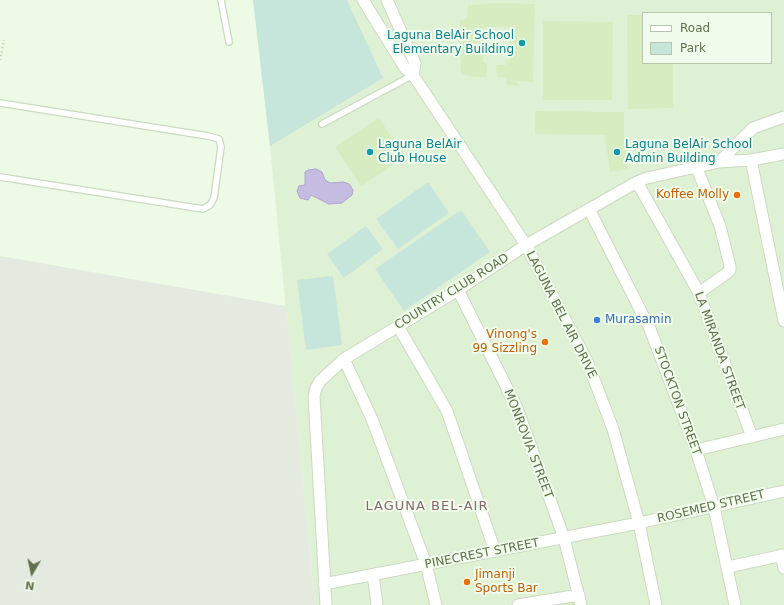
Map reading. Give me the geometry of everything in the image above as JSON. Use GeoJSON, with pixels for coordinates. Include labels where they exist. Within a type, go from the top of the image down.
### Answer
{"type":"FeatureCollection","features":[{"type":"Feature","properties":{"kind":"street","name":"LAGUNA BEL AIR DRIVE"},"geometry":{"type":"LineString","coordinates":[[363,0],[404,68],[413,75],[526,245],[587,361],[613,429],[639,523],[656,605]]}},
{"type":"Feature","properties":{"kind":"street"},"geometry":{"type":"LineString","coordinates":[[387,0],[415,63],[413,75]]}},
{"type":"Feature","properties":{"kind":"street"},"geometry":{"type":"LineString","coordinates":[[719,162],[753,128],[784,117]]}},
{"type":"Feature","properties":{"kind":"street","name":"COUNTRY CLUB ROAD"},"geometry":{"type":"LineString","coordinates":[[326,605],[314,396],[320,381],[344,359],[458,290],[526,245],[637,182],[647,178],[696,166],[719,162],[751,160],[784,154]]}},
{"type":"Feature","properties":{"kind":"street"},"geometry":{"type":"LineString","coordinates":[[751,160],[784,321]]}},
{"type":"Feature","properties":{"kind":"street"},"geometry":{"type":"LineString","coordinates":[[696,166],[720,226],[730,266],[730,270],[727,274],[699,293]]}},
{"type":"Feature","properties":{"kind":"street","name":"LA MIRANDA STREET"},"geometry":{"type":"LineString","coordinates":[[637,182],[699,293],[752,437]]}},
{"type":"Feature","properties":{"kind":"street","name":"STOCKTON STREET"},"geometry":{"type":"LineString","coordinates":[[589,209],[650,329],[696,450],[714,507],[735,605]]}},
{"type":"Feature","properties":{"kind":"street","name":"MONROVIA STREET"},"geometry":{"type":"LineString","coordinates":[[458,290],[517,408],[564,538],[580,600]]}},
{"type":"Feature","properties":{"kind":"street"},"geometry":{"type":"LineString","coordinates":[[398,326],[447,412],[494,551]]}},
{"type":"Feature","properties":{"kind":"street"},"geometry":{"type":"LineString","coordinates":[[344,359],[372,419],[426,564],[436,605]]}},
{"type":"Feature","properties":{"kind":"street"},"geometry":{"type":"LineString","coordinates":[[696,450],[784,429]]}},
{"type":"Feature","properties":{"kind":"street","name":"ROSEMED STREET"},"geometry":{"type":"LineString","coordinates":[[639,523],[784,491]]}},
{"type":"Feature","properties":{"kind":"street","name":"PINECREST STREET"},"geometry":{"type":"LineString","coordinates":[[324,584],[639,523]]}},
{"type":"Feature","properties":{"kind":"street"},"geometry":{"type":"LineString","coordinates":[[728,567],[783,555],[784,568]]}},
{"type":"Feature","properties":{"kind":"street"},"geometry":{"type":"LineString","coordinates":[[373,575],[377,605]]}},
{"type":"Feature","properties":{"kind":"street"},"geometry":{"type":"LineString","coordinates":[[518,605],[580,600]]}},
{"type":"Feature","properties":{"kind":"lane"},"geometry":{"type":"LineString","coordinates":[[221,0],[229,42]]}},
{"type":"Feature","properties":{"kind":"lane"},"geometry":{"type":"LineString","coordinates":[[322,124],[413,75]]}},
{"type":"Feature","properties":{"kind":"lane"},"geometry":{"type":"LineString","coordinates":[[0,103],[208,136],[219,139],[221,147],[214,198],[210,205],[203,209],[0,177]]}},
{"type":"Feature","properties":{"kind":"path"},"geometry":{"type":"LineString","coordinates":[[0,60],[4,40]]}},
{"type":"Feature","properties":{"kind":"shaded area"},"geometry":{"type":"Polygon","coordinates":[[[253,0],[784,0],[784,605],[315,605],[270,146],[253,0]]]}},
{"type":"Feature","properties":{"kind":"shaded area"},"geometry":{"type":"Polygon","coordinates":[[[316,169],[322,172],[325,180],[330,183],[343,182],[349,184],[353,190],[352,195],[342,203],[329,204],[311,195],[308,200],[300,198],[297,191],[299,186],[305,185],[305,172],[316,169]]]}},
{"type":"Feature","properties":{"kind":"shaded area"},"geometry":{"type":"Polygon","coordinates":[[[0,256],[286,306],[315,605],[0,605],[0,256]]]}},
{"type":"Feature","properties":{"kind":"green space"},"geometry":{"type":"Polygon","coordinates":[[[253,0],[347,0],[383,78],[270,146],[253,0]]]}},
{"type":"Feature","properties":{"kind":"green space"},"geometry":{"type":"Polygon","coordinates":[[[428,182],[449,213],[398,249],[376,219],[428,182]]]}},
{"type":"Feature","properties":{"kind":"green space"},"geometry":{"type":"Polygon","coordinates":[[[461,210],[490,252],[404,311],[375,269],[461,210]]]}},
{"type":"Feature","properties":{"kind":"green space"},"geometry":{"type":"Polygon","coordinates":[[[366,226],[383,249],[344,278],[327,254],[366,226]]]}},
{"type":"Feature","properties":{"kind":"green space"},"geometry":{"type":"Polygon","coordinates":[[[333,276],[342,345],[306,350],[297,280],[333,276]]]}},
{"type":"Feature","properties":{"kind":"building","name":"Laguna BelAir School Elementary Building"},"geometry":{"type":"Polygon","coordinates":[[[499,3],[535,4],[533,82],[517,81],[517,86],[506,84],[506,78],[497,77],[496,65],[506,65],[506,60],[510,60],[510,27],[484,27],[483,62],[487,64],[486,77],[475,77],[461,74],[460,20],[467,19],[468,5],[499,3]]]}},
{"type":"Feature","properties":{"kind":"building"},"geometry":{"type":"Polygon","coordinates":[[[627,15],[642,15],[642,64],[673,64],[673,108],[628,109],[627,15]]]}},
{"type":"Feature","properties":{"kind":"building"},"geometry":{"type":"Polygon","coordinates":[[[543,21],[613,22],[612,100],[543,100],[543,21]]]}},
{"type":"Feature","properties":{"kind":"building","name":"Laguna BelAir School Admin Building"},"geometry":{"type":"Polygon","coordinates":[[[535,111],[624,112],[624,133],[628,169],[610,172],[605,135],[535,134],[535,111]]]}},
{"type":"Feature","properties":{"kind":"building","name":"Laguna BelAir Club House"},"geometry":{"type":"Polygon","coordinates":[[[379,118],[405,157],[361,186],[335,147],[379,118]]]}},
{"type":"Feature","properties":{"kind":"building"},"geometry":{"type":"Polygon","coordinates":[[[577,598],[579,605],[555,605],[554,603],[577,598]]]}},
{"type":"Feature","properties":{"kind":"place","name":"Laguna BelAir School Elementary Building"},"geometry":{"type":"Point","coordinates":[522,43]}},
{"type":"Feature","properties":{"kind":"place","name":"Laguna BelAir Club House"},"geometry":{"type":"Point","coordinates":[370,152]}},
{"type":"Feature","properties":{"kind":"place","name":"Laguna BelAir School Admin Building"},"geometry":{"type":"Point","coordinates":[617,152]}},
{"type":"Feature","properties":{"kind":"place","name":"Koffee Molly"},"geometry":{"type":"Point","coordinates":[737,195]}},
{"type":"Feature","properties":{"kind":"place","name":"Murasamin"},"geometry":{"type":"Point","coordinates":[597,320]}},
{"type":"Feature","properties":{"kind":"place","name":"Vinong's 99 Sizzling"},"geometry":{"type":"Point","coordinates":[545,342]}},
{"type":"Feature","properties":{"kind":"place","name":"Jimanji Sports Bar"},"geometry":{"type":"Point","coordinates":[467,582]}},
{"type":"Feature","properties":{"kind":"district","name":"LAGUNA BEL-AIR"},"geometry":{"type":"Point","coordinates":[427,507]}}]}
